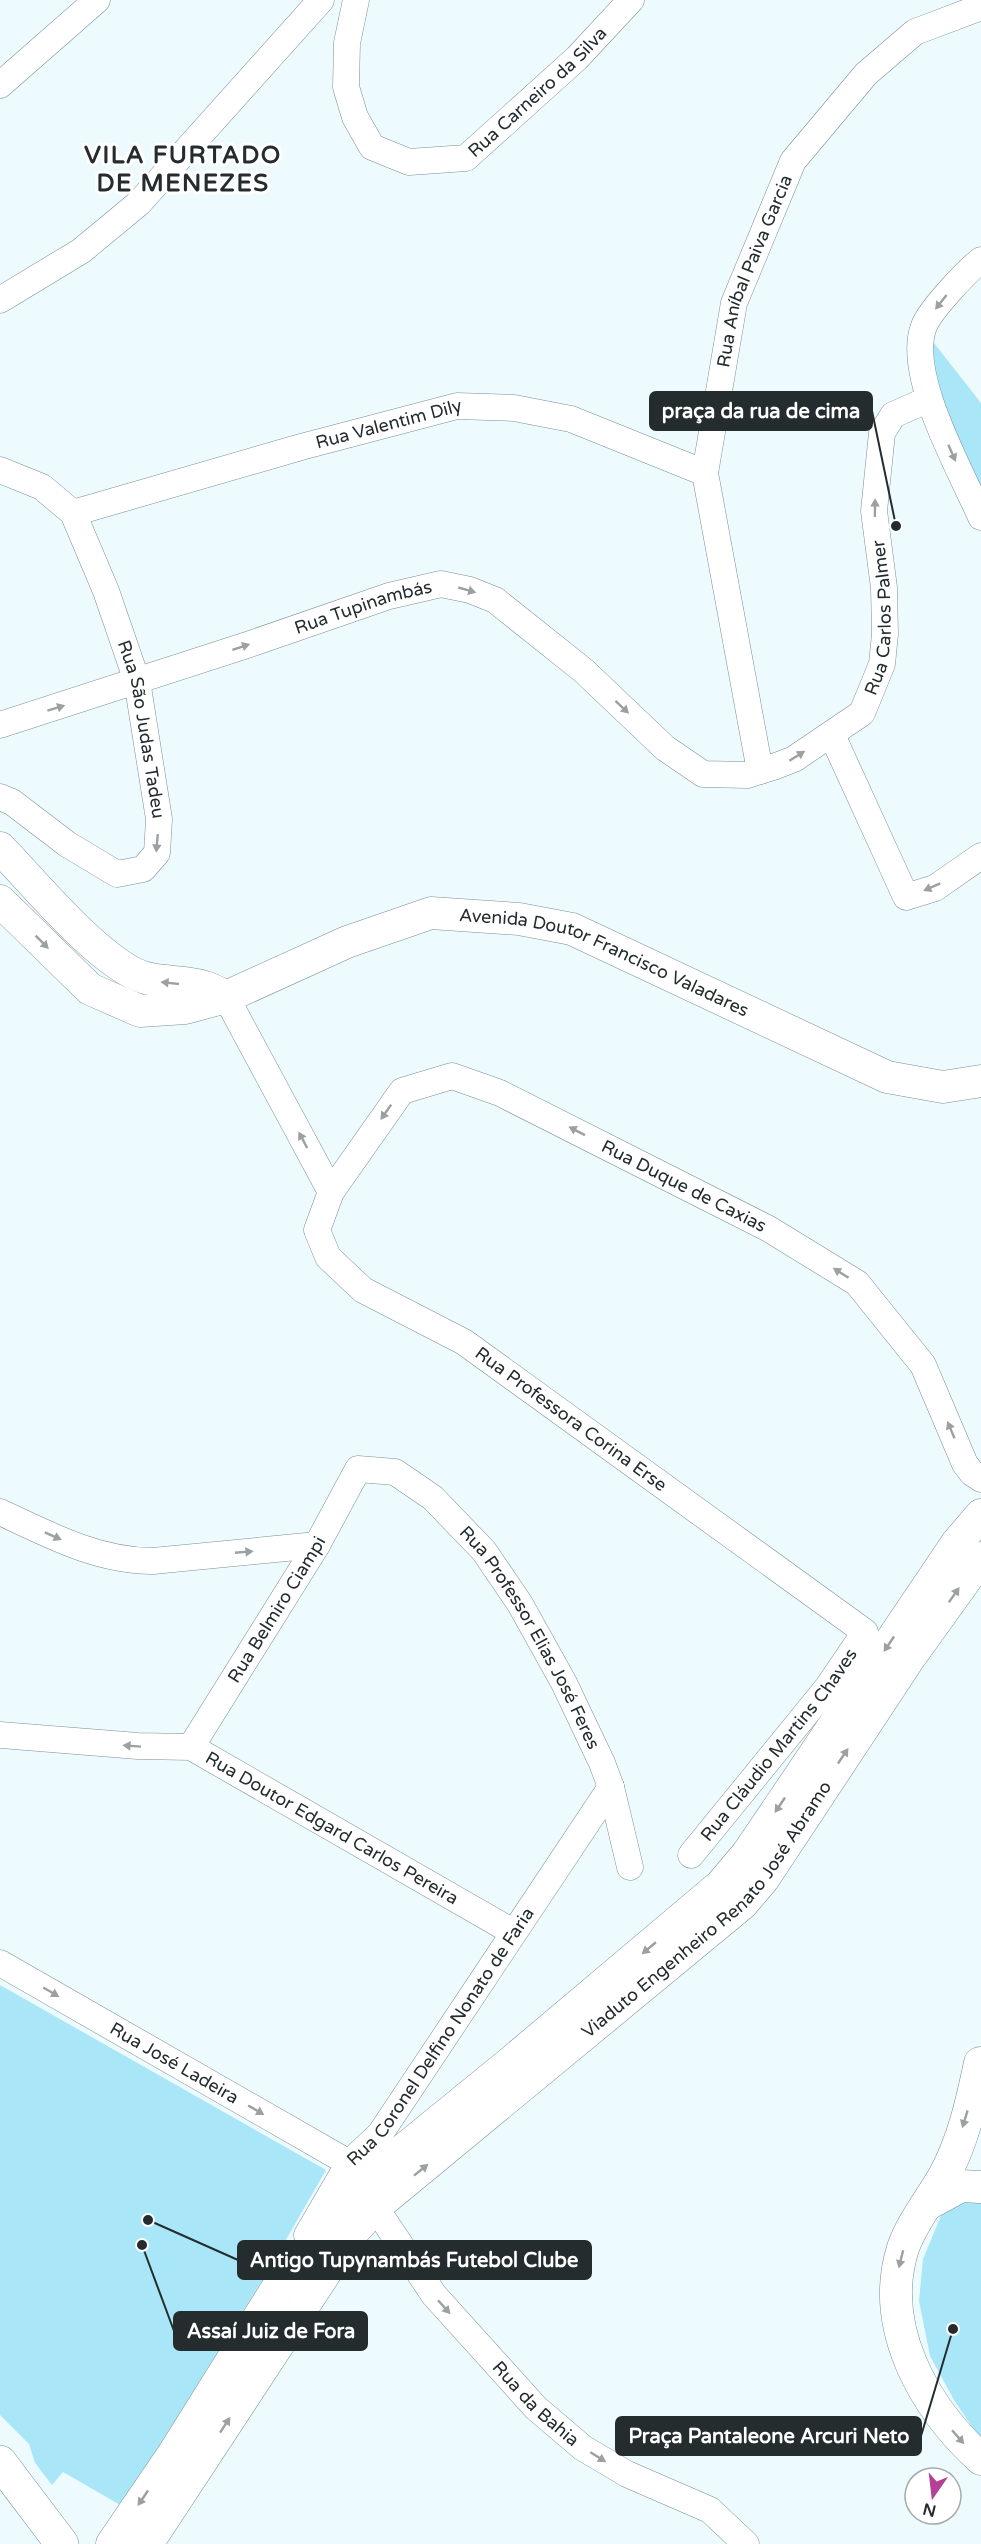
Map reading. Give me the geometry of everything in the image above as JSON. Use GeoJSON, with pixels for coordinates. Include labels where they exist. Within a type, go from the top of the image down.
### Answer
{"type":"FeatureCollection","features":[{"type":"Feature","properties":{"kind":"highway"},"geometry":{"type":"LineString","coordinates":[[0,2463],[62,2544]]}},
{"type":"Feature","properties":{"kind":"main road"},"geometry":{"type":"LineString","coordinates":[[0,848],[96,946],[135,974],[159,981],[204,986],[226,997]]}},
{"type":"Feature","properties":{"kind":"main road"},"geometry":{"type":"LineString","coordinates":[[0,887],[25,885],[46,896]]}},
{"type":"Feature","properties":{"kind":"main road","name":"Avenida Doutor Francisco Valadares"},"geometry":{"type":"LineString","coordinates":[[0,901],[90,989],[140,1011],[185,1008],[226,997],[347,942],[431,913],[519,919],[572,929],[887,1077],[943,1087],[981,1081]]}},
{"type":"Feature","properties":{"kind":"main road","name":"Viaduto Engenheiro Renato José Abramo"},"geometry":{"type":"LineString","coordinates":[[363,2184],[520,2072],[723,1920],[749,1895],[764,1878],[875,1709],[972,1554],[981,1515]]}},
{"type":"Feature","properties":{"kind":"main road"},"geometry":{"type":"LineString","coordinates":[[981,2063],[954,2155],[934,2200],[904,2245],[897,2274],[897,2306],[908,2358],[928,2397],[960,2440],[981,2459]]}},
{"type":"Feature","properties":{"kind":"main road"},"geometry":{"type":"LineString","coordinates":[[934,2200],[981,2161]]}},
{"type":"Feature","properties":{"kind":"main road","name":"Rua Coronel Delfino Nonato de Faria"},"geometry":{"type":"LineString","coordinates":[[147,2544],[186,2461],[276,2290],[363,2184]]}},
{"type":"Feature","properties":{"kind":"main road","name":"Rua Coronel Delfino Nonato de Faria"},"geometry":{"type":"LineString","coordinates":[[112,2544],[186,2461],[306,2300],[350,2235],[363,2184]]}},
{"type":"Feature","properties":{"kind":"main road"},"geometry":{"type":"LineString","coordinates":[[934,2200],[961,2186],[981,2187]]}},
{"type":"Feature","properties":{"kind":"street"},"geometry":{"type":"LineString","coordinates":[[0,85],[97,0]]}},
{"type":"Feature","properties":{"kind":"street"},"geometry":{"type":"LineString","coordinates":[[0,300],[81,251],[139,203],[321,0]]}},
{"type":"Feature","properties":{"kind":"street","name":"Rua Carneiro da Silva"},"geometry":{"type":"LineString","coordinates":[[356,0],[347,43],[346,87],[355,117],[372,147],[409,162],[466,158],[577,58],[631,0]]}},
{"type":"Feature","properties":{"kind":"street","name":"Rua Aníbal Paiva Garcia"},"geometry":{"type":"LineString","coordinates":[[754,773],[705,473],[734,303],[793,161],[866,74],[915,32],[981,6]]}},
{"type":"Feature","properties":{"kind":"street"},"geometry":{"type":"LineString","coordinates":[[981,260],[966,272],[924,325],[919,356],[929,399],[981,517]]}},
{"type":"Feature","properties":{"kind":"street","name":"Rua Carlos Palmer"},"geometry":{"type":"LineString","coordinates":[[754,773],[794,759],[862,713],[882,664],[885,634],[884,588],[874,511],[882,433],[893,415],[929,399]]}},
{"type":"Feature","properties":{"kind":"street","name":"Rua Valentim Dily"},"geometry":{"type":"LineString","coordinates":[[73,513],[300,447],[457,406],[513,408],[571,419],[705,473]]}},
{"type":"Feature","properties":{"kind":"street","name":"Rua São Judas Tadeu"},"geometry":{"type":"LineString","coordinates":[[0,470],[42,487],[73,513],[106,591],[137,681],[159,819],[157,853],[143,869],[117,874],[67,844],[12,802],[0,797]]}},
{"type":"Feature","properties":{"kind":"street","name":"Rua Tupinambás"},"geometry":{"type":"LineString","coordinates":[[0,725],[389,596],[441,584],[470,590],[495,600],[584,671],[665,747],[704,774],[754,773]]}},
{"type":"Feature","properties":{"kind":"street"},"geometry":{"type":"LineString","coordinates":[[832,735],[906,897],[935,888],[981,856]]}},
{"type":"Feature","properties":{"kind":"street"},"geometry":{"type":"LineString","coordinates":[[226,997],[331,1192]]}},
{"type":"Feature","properties":{"kind":"street","name":"Rua Duque de Caxias"},"geometry":{"type":"LineString","coordinates":[[331,1192],[402,1091],[452,1076],[500,1093],[770,1229],[857,1283],[923,1365],[965,1464],[981,1479]]}},
{"type":"Feature","properties":{"kind":"street","name":"Rua Professora Corina Erse"},"geometry":{"type":"LineString","coordinates":[[331,1192],[317,1230],[328,1257],[363,1290],[464,1342],[865,1632]]}},
{"type":"Feature","properties":{"kind":"street","name":"Rua Belmiro Ciampi"},"geometry":{"type":"LineString","coordinates":[[191,1747],[317,1545],[358,1469]]}},
{"type":"Feature","properties":{"kind":"street","name":"Rua Professor Elias José Feres"},"geometry":{"type":"LineString","coordinates":[[358,1469],[395,1472],[433,1498],[484,1551],[520,1604],[564,1683],[611,1787],[630,1867]]}},
{"type":"Feature","properties":{"kind":"street"},"geometry":{"type":"LineString","coordinates":[[0,1512],[90,1552],[130,1561],[153,1561],[317,1545]]}},
{"type":"Feature","properties":{"kind":"street","name":"Rua Cláudio Martins Chaves"},"geometry":{"type":"LineString","coordinates":[[691,1855],[827,1688],[865,1632]]}},
{"type":"Feature","properties":{"kind":"street","name":"Rua Doutor Edgard Carlos Pereira"},"geometry":{"type":"LineString","coordinates":[[0,1735],[138,1746],[191,1747],[513,1932]]}},
{"type":"Feature","properties":{"kind":"street","name":"Rua Coronel Delfino Nonato de Faria"},"geometry":{"type":"LineString","coordinates":[[363,2184],[380,2134],[611,1787]]}},
{"type":"Feature","properties":{"kind":"street","name":"Rua José Ladeira"},"geometry":{"type":"LineString","coordinates":[[0,1963],[363,2184]]}},
{"type":"Feature","properties":{"kind":"street","name":"Rua da Bahia"},"geometry":{"type":"LineString","coordinates":[[363,2184],[434,2295],[536,2408],[583,2448],[627,2474],[710,2510],[746,2544]]}},
{"type":"Feature","properties":{"kind":"shaded area"},"geometry":{"type":"Polygon","coordinates":[[[934,343],[981,403],[981,493],[936,396],[926,356],[934,343]]]}},
{"type":"Feature","properties":{"kind":"shaded area"},"geometry":{"type":"Polygon","coordinates":[[[0,1985],[326,2170],[268,2271],[122,2506],[63,2472],[52,2485],[35,2463],[29,2444],[0,2415],[0,1985]]]}},
{"type":"Feature","properties":{"kind":"shaded area"},"geometry":{"type":"Polygon","coordinates":[[[981,2196],[981,2440],[954,2400],[930,2356],[919,2301],[923,2259],[945,2206],[981,2196]]]}},
{"type":"Feature","properties":{"kind":"place","name":"praça da rua de cima"},"geometry":{"type":"Point","coordinates":[896,526]}},
{"type":"Feature","properties":{"kind":"place","name":"Antigo Tupynambás Futebol Clube"},"geometry":{"type":"Point","coordinates":[148,2220]}},
{"type":"Feature","properties":{"kind":"place","name":"Assaí Juiz de Fora"},"geometry":{"type":"Point","coordinates":[142,2245]}},
{"type":"Feature","properties":{"kind":"place","name":"Praça Pantaleone Arcuri Neto"},"geometry":{"type":"Point","coordinates":[953,2329]}},
{"type":"Feature","properties":{"kind":"district","name":"VILA FURTADO DE MENEZES"},"geometry":{"type":"Point","coordinates":[183,169]}}]}
